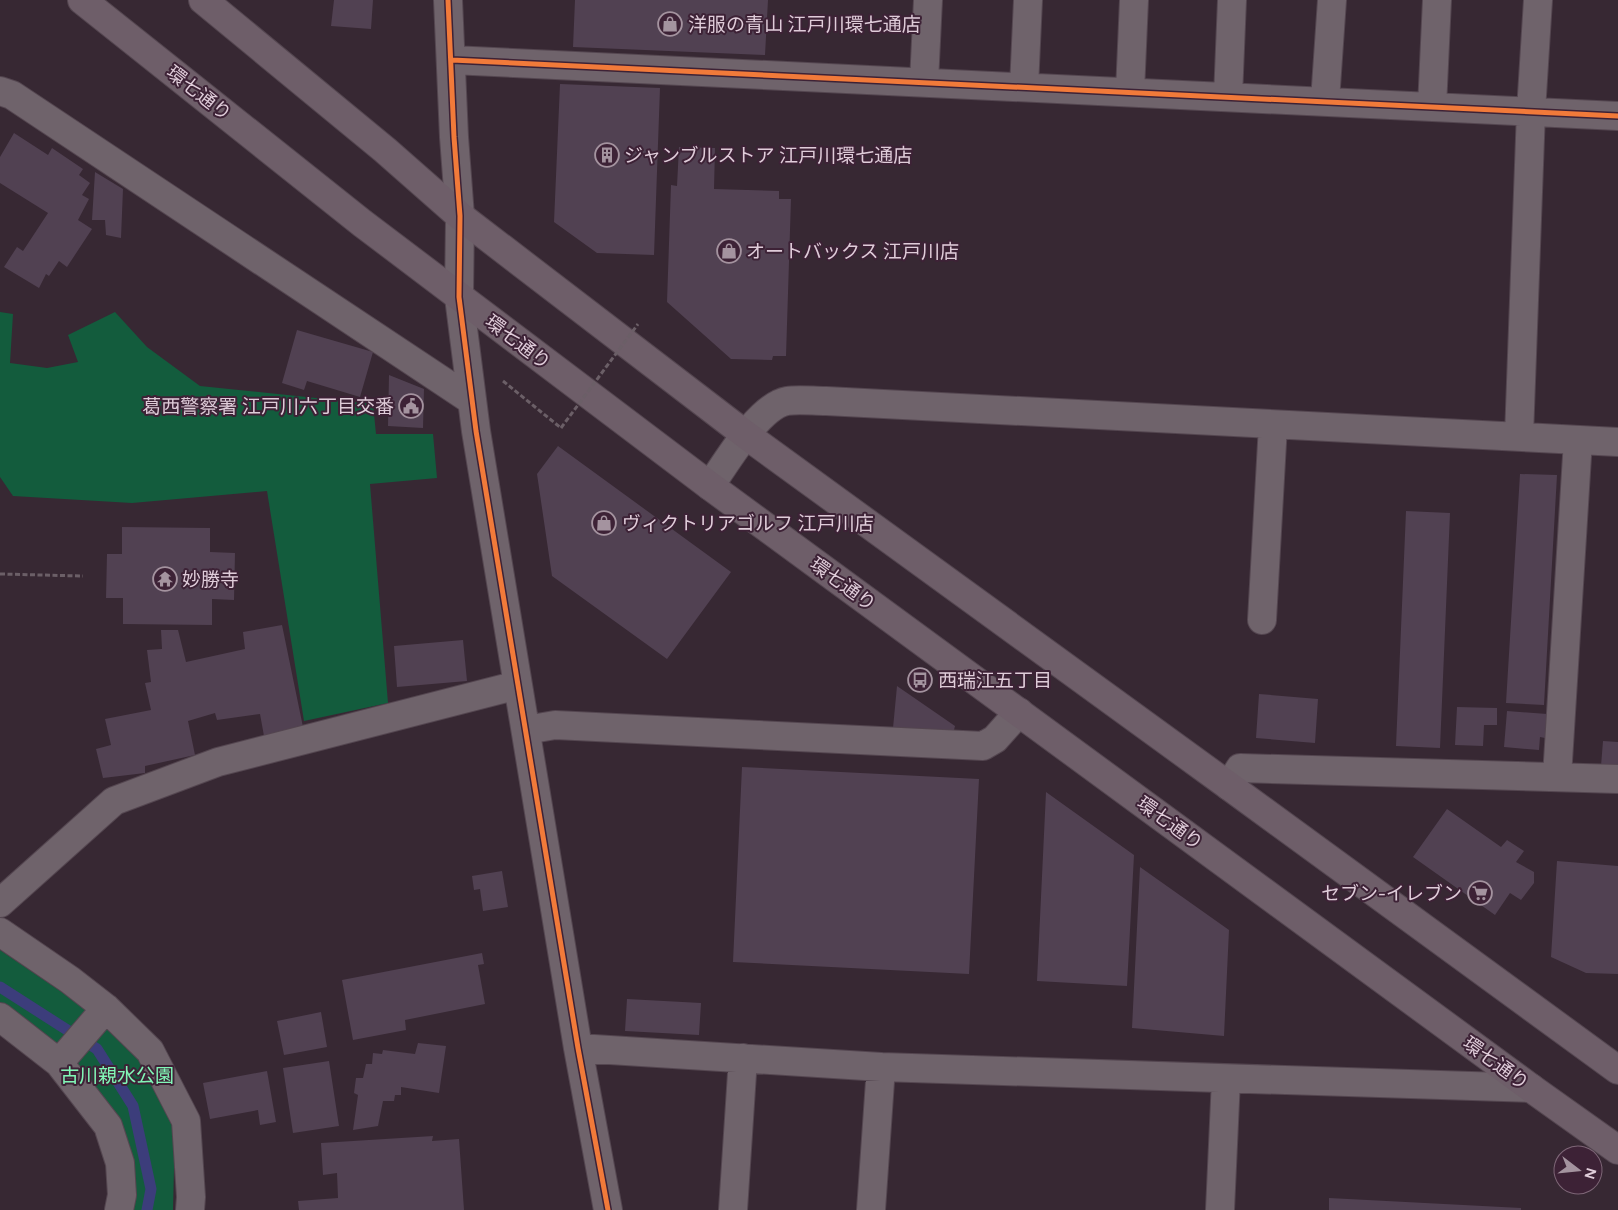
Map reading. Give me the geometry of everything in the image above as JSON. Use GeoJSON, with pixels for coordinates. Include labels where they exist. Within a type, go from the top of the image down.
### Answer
{"type":"FeatureCollection","features":[{"type":"Feature","properties":{"kind":"main road","name":"環七通り"},"geometry":{"type":"LineString","coordinates":[[82,0],[362,223],[710,486],[1618,1150]]}},
{"type":"Feature","properties":{"kind":"main road"},"geometry":{"type":"LineString","coordinates":[[203,0],[384,150],[460,216],[746,436],[1618,1070]]}},
{"type":"Feature","properties":{"kind":"street"},"geometry":{"type":"LineString","coordinates":[[448,0],[454,137],[460,216],[459,297],[471,400],[578,1048],[608,1210]]}},
{"type":"Feature","properties":{"kind":"street"},"geometry":{"type":"LineString","coordinates":[[924,82],[928,0]]}},
{"type":"Feature","properties":{"kind":"street"},"geometry":{"type":"LineString","coordinates":[[1024,87],[1028,0]]}},
{"type":"Feature","properties":{"kind":"street"},"geometry":{"type":"LineString","coordinates":[[1130,92],[1134,0]]}},
{"type":"Feature","properties":{"kind":"street"},"geometry":{"type":"LineString","coordinates":[[1228,97],[1232,0]]}},
{"type":"Feature","properties":{"kind":"street"},"geometry":{"type":"LineString","coordinates":[[1325,101],[1332,0]]}},
{"type":"Feature","properties":{"kind":"street"},"geometry":{"type":"LineString","coordinates":[[1432,106],[1437,0]]}},
{"type":"Feature","properties":{"kind":"street"},"geometry":{"type":"LineString","coordinates":[[1519,436],[1531,111],[1538,0]]}},
{"type":"Feature","properties":{"kind":"street"},"geometry":{"type":"LineString","coordinates":[[452,60],[1618,116]]}},
{"type":"Feature","properties":{"kind":"street"},"geometry":{"type":"LineString","coordinates":[[0,91],[12,95],[471,400]]}},
{"type":"Feature","properties":{"kind":"street"},"geometry":{"type":"LineString","coordinates":[[710,486],[767,410],[786,401],[826,401],[1618,442]]}},
{"type":"Feature","properties":{"kind":"street"},"geometry":{"type":"LineString","coordinates":[[1262,620],[1272,425]]}},
{"type":"Feature","properties":{"kind":"street"},"geometry":{"type":"LineString","coordinates":[[1557,777],[1578,440]]}},
{"type":"Feature","properties":{"kind":"street"},"geometry":{"type":"LineString","coordinates":[[0,903],[114,801],[218,762],[518,685]]}},
{"type":"Feature","properties":{"kind":"street"},"geometry":{"type":"LineString","coordinates":[[526,730],[555,725],[983,746],[996,738],[1019,712]]}},
{"type":"Feature","properties":{"kind":"street"},"geometry":{"type":"LineString","coordinates":[[1229,786],[1240,768],[1618,779]]}},
{"type":"Feature","properties":{"kind":"street"},"geometry":{"type":"LineString","coordinates":[[0,932],[70,980],[106,1008],[150,1051],[186,1121],[191,1197],[190,1210]]}},
{"type":"Feature","properties":{"kind":"street"},"geometry":{"type":"LineString","coordinates":[[59,1063],[106,1008]]}},
{"type":"Feature","properties":{"kind":"street"},"geometry":{"type":"LineString","coordinates":[[0,1017],[59,1063],[108,1126],[120,1163],[122,1196],[120,1210]]}},
{"type":"Feature","properties":{"kind":"street"},"geometry":{"type":"LineString","coordinates":[[578,1048],[880,1067],[1531,1088]]}},
{"type":"Feature","properties":{"kind":"street"},"geometry":{"type":"LineString","coordinates":[[733,1210],[743,1058]]}},
{"type":"Feature","properties":{"kind":"street"},"geometry":{"type":"LineString","coordinates":[[871,1210],[880,1067]]}},
{"type":"Feature","properties":{"kind":"street"},"geometry":{"type":"LineString","coordinates":[[1220,1210],[1226,1079]]}},
{"type":"Feature","properties":{"kind":"path"},"geometry":{"type":"LineString","coordinates":[[511,386],[561,428],[638,324]]}},
{"type":"Feature","properties":{"kind":"path"},"geometry":{"type":"LineString","coordinates":[[0,574],[82,576]]}},
{"type":"Feature","properties":{"kind":"green space"},"geometry":{"type":"Polygon","coordinates":[[[0,312],[13,314],[10,363],[47,368],[78,362],[68,335],[115,312],[147,347],[200,386],[373,404],[376,434],[433,434],[437,478],[370,484],[388,703],[304,721],[267,491],[132,503],[13,496],[0,477],[0,312]]]}},
{"type":"Feature","properties":{"kind":"green space","name":"古川親水公園"},"geometry":{"type":"Polygon","coordinates":[[[0,950],[84,1007],[141,1057],[175,1126],[173,1210],[124,1210],[126,1159],[0,1008],[0,950]]]}},
{"type":"Feature","properties":{"kind":"building"},"geometry":{"type":"Polygon","coordinates":[[[334,0],[373,0],[371,29],[331,26],[334,0]]]}},
{"type":"Feature","properties":{"kind":"building","name":"洋服の青山 江戸川環七通店"},"geometry":{"type":"Polygon","coordinates":[[[575,0],[768,0],[765,55],[573,47],[575,0]]]}},
{"type":"Feature","properties":{"kind":"building","name":"ジャンブルストア 江戸川環七通店"},"geometry":{"type":"Polygon","coordinates":[[[560,84],[660,88],[654,255],[597,253],[554,222],[560,84]]]}},
{"type":"Feature","properties":{"kind":"building"},"geometry":{"type":"Polygon","coordinates":[[[14,133],[48,155],[52,148],[83,169],[79,175],[90,183],[82,195],[89,199],[78,220],[92,229],[67,267],[59,261],[49,276],[46,274],[39,288],[4,267],[17,247],[23,251],[48,213],[0,183],[0,157],[14,133]]]}},
{"type":"Feature","properties":{"kind":"building","name":"オートバックス 江戸川店"},"geometry":{"type":"Polygon","coordinates":[[[679,147],[715,148],[714,189],[779,191],[779,199],[791,199],[786,356],[773,356],[772,360],[731,359],[667,302],[671,185],[677,186],[679,147]]]}},
{"type":"Feature","properties":{"kind":"building"},"geometry":{"type":"Polygon","coordinates":[[[95,172],[123,189],[121,238],[106,235],[105,220],[92,220],[95,172]]]}},
{"type":"Feature","properties":{"kind":"building"},"geometry":{"type":"Polygon","coordinates":[[[297,330],[373,352],[360,397],[307,381],[304,390],[282,383],[297,330]]]}},
{"type":"Feature","properties":{"kind":"building"},"geometry":{"type":"Polygon","coordinates":[[[389,375],[424,389],[423,428],[388,426],[389,375]]]}},
{"type":"Feature","properties":{"kind":"building","name":"ヴィクトリアゴルフ 江戸川店"},"geometry":{"type":"Polygon","coordinates":[[[558,446],[731,572],[667,659],[552,576],[537,474],[558,446]]]}},
{"type":"Feature","properties":{"kind":"building"},"geometry":{"type":"Polygon","coordinates":[[[1520,474],[1557,475],[1544,705],[1506,703],[1520,474]]]}},
{"type":"Feature","properties":{"kind":"building"},"geometry":{"type":"Polygon","coordinates":[[[1406,511],[1450,513],[1440,748],[1396,746],[1406,511]]]}},
{"type":"Feature","properties":{"kind":"building"},"geometry":{"type":"Polygon","coordinates":[[[122,527],[210,528],[210,552],[235,553],[234,600],[212,599],[212,625],[123,624],[123,598],[106,598],[107,554],[122,554],[122,527]]]}},
{"type":"Feature","properties":{"kind":"building"},"geometry":{"type":"Polygon","coordinates":[[[282,625],[303,727],[264,736],[260,714],[217,720],[215,713],[188,721],[195,755],[145,766],[145,773],[103,778],[96,749],[111,745],[105,719],[151,710],[145,683],[151,682],[147,650],[162,649],[161,630],[178,630],[186,662],[245,649],[243,632],[282,625]]]}},
{"type":"Feature","properties":{"kind":"building"},"geometry":{"type":"Polygon","coordinates":[[[463,640],[467,681],[397,687],[394,646],[463,640]]]}},
{"type":"Feature","properties":{"kind":"building"},"geometry":{"type":"Polygon","coordinates":[[[897,686],[955,726],[953,734],[893,728],[897,686]]]}},
{"type":"Feature","properties":{"kind":"building"},"geometry":{"type":"Polygon","coordinates":[[[1259,694],[1318,699],[1315,743],[1256,738],[1259,694]]]}},
{"type":"Feature","properties":{"kind":"building"},"geometry":{"type":"Polygon","coordinates":[[[1457,707],[1497,708],[1497,725],[1484,725],[1483,746],[1455,745],[1457,707]]]}},
{"type":"Feature","properties":{"kind":"building"},"geometry":{"type":"Polygon","coordinates":[[[1507,711],[1547,714],[1545,738],[1540,737],[1539,750],[1504,747],[1507,711]]]}},
{"type":"Feature","properties":{"kind":"building"},"geometry":{"type":"Polygon","coordinates":[[[1603,741],[1618,742],[1618,767],[1601,766],[1603,741]]]}},
{"type":"Feature","properties":{"kind":"building"},"geometry":{"type":"Polygon","coordinates":[[[742,767],[979,779],[969,974],[733,962],[742,767]]]}},
{"type":"Feature","properties":{"kind":"building"},"geometry":{"type":"Polygon","coordinates":[[[1046,792],[1134,855],[1127,986],[1037,981],[1046,792]]]}},
{"type":"Feature","properties":{"kind":"building"},"geometry":{"type":"Polygon","coordinates":[[[1447,809],[1501,847],[1507,840],[1524,851],[1516,862],[1534,872],[1534,883],[1521,900],[1510,893],[1495,915],[1413,857],[1447,809]]]}},
{"type":"Feature","properties":{"kind":"building"},"geometry":{"type":"Polygon","coordinates":[[[1557,861],[1618,866],[1618,974],[1586,973],[1551,957],[1557,861]]]}},
{"type":"Feature","properties":{"kind":"building"},"geometry":{"type":"Polygon","coordinates":[[[1140,867],[1229,930],[1224,1036],[1132,1028],[1140,867]]]}},
{"type":"Feature","properties":{"kind":"building"},"geometry":{"type":"Polygon","coordinates":[[[502,871],[508,907],[483,911],[480,889],[474,890],[472,876],[502,871]]]}},
{"type":"Feature","properties":{"kind":"building"},"geometry":{"type":"Polygon","coordinates":[[[482,953],[484,964],[478,965],[485,1004],[405,1020],[406,1030],[353,1040],[342,980],[482,953]]]}},
{"type":"Feature","properties":{"kind":"building"},"geometry":{"type":"Polygon","coordinates":[[[627,999],[701,1003],[699,1035],[625,1031],[627,999]]]}},
{"type":"Feature","properties":{"kind":"building"},"geometry":{"type":"Polygon","coordinates":[[[321,1012],[327,1047],[284,1055],[277,1021],[321,1012]]]}},
{"type":"Feature","properties":{"kind":"building"},"geometry":{"type":"Polygon","coordinates":[[[418,1043],[446,1046],[439,1093],[401,1087],[401,1095],[395,1095],[394,1101],[383,1101],[378,1126],[353,1130],[358,1095],[354,1093],[356,1078],[363,1078],[366,1064],[372,1064],[373,1053],[382,1054],[383,1050],[415,1054],[418,1043]]]}},
{"type":"Feature","properties":{"kind":"building"},"geometry":{"type":"Polygon","coordinates":[[[329,1061],[339,1126],[293,1133],[283,1068],[329,1061]]]}},
{"type":"Feature","properties":{"kind":"building"},"geometry":{"type":"Polygon","coordinates":[[[267,1071],[276,1122],[260,1125],[258,1110],[210,1119],[203,1083],[267,1071]]]}},
{"type":"Feature","properties":{"kind":"building"},"geometry":{"type":"Polygon","coordinates":[[[433,1136],[432,1141],[459,1139],[464,1210],[299,1210],[298,1201],[338,1198],[337,1173],[323,1175],[321,1143],[433,1136]]]}},
{"type":"Feature","properties":{"kind":"building"},"geometry":{"type":"Polygon","coordinates":[[[1329,1198],[1521,1208],[1521,1210],[1329,1210],[1329,1198]]]}},
{"type":"Feature","properties":{"kind":"waterway"},"geometry":{"type":"LineString","coordinates":[[0,987],[97,1049],[133,1106],[151,1189],[147,1210]]}},
{"type":"Feature","properties":{"kind":"cycle path"},"geometry":{"type":"LineString","coordinates":[[448,0],[454,137],[460,216],[459,297],[476,431],[578,1048],[608,1210]]}},
{"type":"Feature","properties":{"kind":"cycle path"},"geometry":{"type":"LineString","coordinates":[[452,60],[1618,116]]}},
{"type":"Feature","properties":{"kind":"place","name":"洋服の青山 江戸川環七通店"},"geometry":{"type":"Point","coordinates":[670,24]}},
{"type":"Feature","properties":{"kind":"place","name":"ジャンブルストア 江戸川環七通店"},"geometry":{"type":"Point","coordinates":[607,155]}},
{"type":"Feature","properties":{"kind":"place","name":"オートバックス 江戸川店"},"geometry":{"type":"Point","coordinates":[729,251]}},
{"type":"Feature","properties":{"kind":"place","name":"葛西警察署 江戸川六丁目交番"},"geometry":{"type":"Point","coordinates":[411,406]}},
{"type":"Feature","properties":{"kind":"place","name":"ヴィクトリアゴルフ 江戸川店"},"geometry":{"type":"Point","coordinates":[604,523]}},
{"type":"Feature","properties":{"kind":"place","name":"妙勝寺"},"geometry":{"type":"Point","coordinates":[165,579]}},
{"type":"Feature","properties":{"kind":"place","name":"西瑞江五丁目"},"geometry":{"type":"Point","coordinates":[920,680]}},
{"type":"Feature","properties":{"kind":"place","name":"セブン-イレブン"},"geometry":{"type":"Point","coordinates":[1480,893]}}]}
